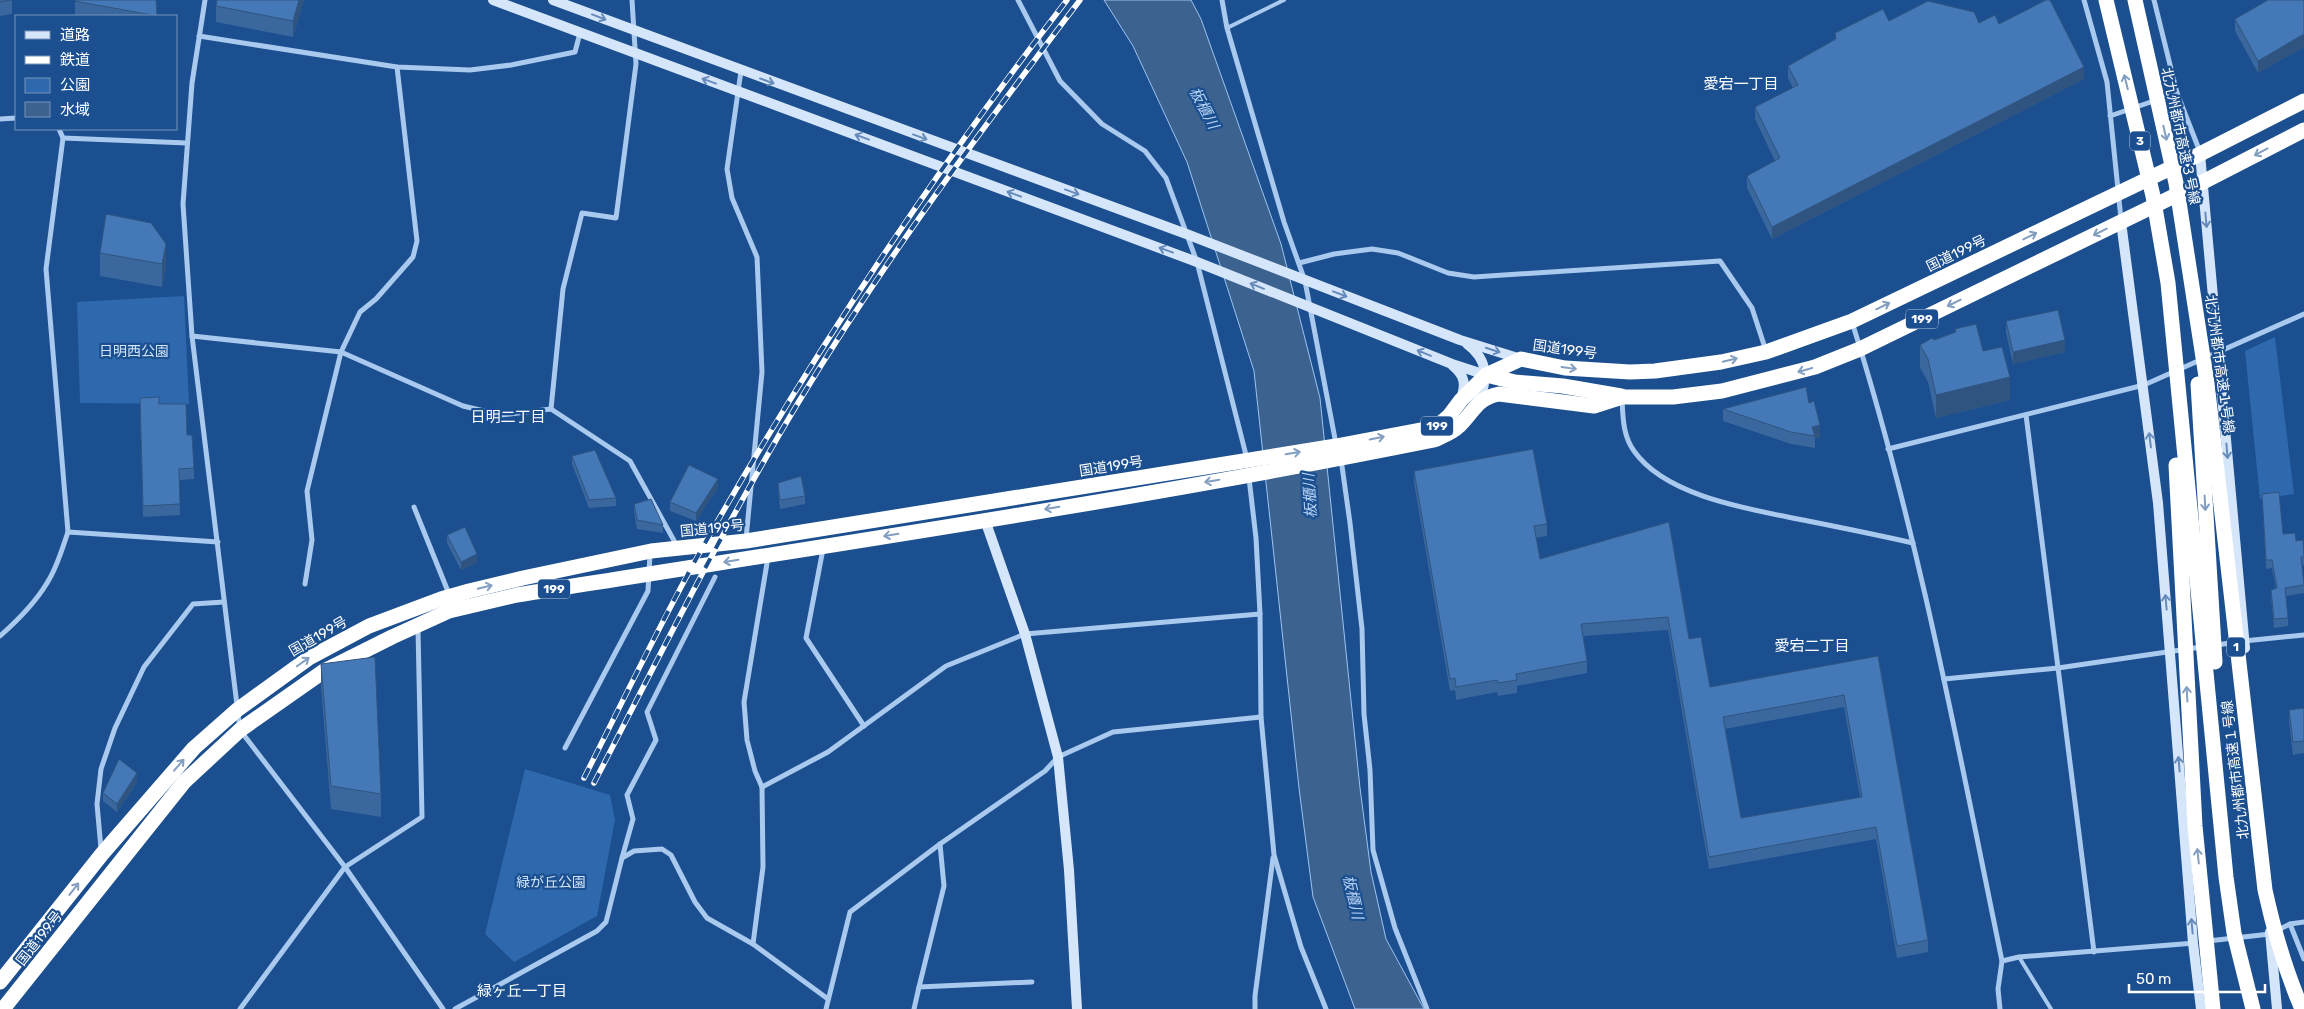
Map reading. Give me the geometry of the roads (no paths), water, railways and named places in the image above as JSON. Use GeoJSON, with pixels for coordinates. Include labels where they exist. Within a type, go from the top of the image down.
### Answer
{"type":"FeatureCollection","features":[{"type":"Feature","properties":{"kind":"highway","name":"3"},"geometry":{"type":"LineString","coordinates":[[2106,0],[2153,196],[2168,283]]}},
{"type":"Feature","properties":{"kind":"highway","name":"北九州都市高速３号線"},"geometry":{"type":"LineString","coordinates":[[2135,0],[2176,183],[2192,280]]}},
{"type":"Feature","properties":{"kind":"highway","name":"国道199号"},"geometry":{"type":"LineString","coordinates":[[1334,453],[1436,427],[1449,416],[1461,400],[1486,375],[1521,359],[1565,368],[1630,372],[1721,362],[1766,352],[1807,339],[1852,322],[2304,102]]}},
{"type":"Feature","properties":{"kind":"highway","name":"国道199号"},"geometry":{"type":"LineString","coordinates":[[0,982],[194,748],[237,710],[308,658],[369,626],[450,597],[523,578],[650,551],[750,543],[1334,453],[1434,440],[1447,435],[1460,425],[1476,404],[1487,396],[1499,394],[1594,406],[1622,397],[1673,397],[1722,391],[1815,367],[1860,349],[2203,182],[2304,130]]}},
{"type":"Feature","properties":{"kind":"highway","name":"北九州都市高速１号線"},"geometry":{"type":"LineString","coordinates":[[2192,280],[2212,624],[2245,1009]]}},
{"type":"Feature","properties":{"kind":"highway","name":"北九州都市高速１号線"},"geometry":{"type":"LineString","coordinates":[[2192,280],[2220,482],[2264,890],[2275,938],[2288,979],[2302,1009]]}},
{"type":"Feature","properties":{"kind":"highway"},"geometry":{"type":"LineString","coordinates":[[2168,283],[2182,610],[2194,806],[2213,1009]]}},
{"type":"Feature","properties":{"kind":"highway","name":"北九州都市高速１号線"},"geometry":{"type":"LineString","coordinates":[[2168,283],[2226,877],[2234,933],[2253,1009]]}},
{"type":"Feature","properties":{"kind":"highway"},"geometry":{"type":"LineString","coordinates":[[1486,375],[1515,382],[1563,386],[1622,397]]}},
{"type":"Feature","properties":{"kind":"highway","name":"国道199号"},"geometry":{"type":"LineString","coordinates":[[3,1009],[103,876],[184,782],[240,730],[324,671],[418,625],[448,612],[517,595],[649,574],[765,552],[823,546],[985,520],[1253,467]]}},
{"type":"Feature","properties":{"kind":"street"},"geometry":{"type":"LineString","coordinates":[[205,0],[187,142],[183,204],[192,336],[240,730],[345,867],[443,1009]]}},
{"type":"Feature","properties":{"kind":"street"},"geometry":{"type":"LineString","coordinates":[[493,0],[1197,262],[1452,364],[1486,375]]}},
{"type":"Feature","properties":{"kind":"street"},"geometry":{"type":"LineString","coordinates":[[553,0],[740,71],[1188,235],[1460,340],[1521,359]]}},
{"type":"Feature","properties":{"kind":"street"},"geometry":{"type":"LineString","coordinates":[[551,409],[563,289],[582,213],[616,218],[636,64],[632,0]]}},
{"type":"Feature","properties":{"kind":"street"},"geometry":{"type":"LineString","coordinates":[[1018,0],[1060,81],[1102,124],[1145,151],[1166,178],[1197,262],[1253,467],[1260,614],[1261,718],[1274,855],[1301,947],[1326,1009]]}},
{"type":"Feature","properties":{"kind":"street"},"geometry":{"type":"LineString","coordinates":[[1222,0],[1227,28],[1284,222],[1305,281],[1305,306],[1350,523],[1362,629],[1364,714],[1370,770],[1373,850],[1395,928],[1427,1009]]}},
{"type":"Feature","properties":{"kind":"street"},"geometry":{"type":"LineString","coordinates":[[2084,0],[2107,82],[2120,193],[2121,222],[2144,385],[2158,503],[2201,1009]]}},
{"type":"Feature","properties":{"kind":"street"},"geometry":{"type":"LineString","coordinates":[[2154,0],[2177,93],[2200,154],[2277,1009]]}},
{"type":"Feature","properties":{"kind":"street"},"geometry":{"type":"LineString","coordinates":[[199,36],[398,67],[470,70],[510,65],[575,52],[580,33]]}},
{"type":"Feature","properties":{"kind":"street"},"geometry":{"type":"LineString","coordinates":[[305,584],[312,540],[307,491],[341,352],[360,312],[376,299],[413,257],[417,241],[398,67]]}},
{"type":"Feature","properties":{"kind":"street"},"geometry":{"type":"LineString","coordinates":[[740,71],[727,169],[732,198],[757,257],[762,372],[750,543]]}},
{"type":"Feature","properties":{"kind":"street"},"geometry":{"type":"LineString","coordinates":[[2110,116],[2177,93]]}},
{"type":"Feature","properties":{"kind":"street"},"geometry":{"type":"LineString","coordinates":[[0,119],[15,118]]}},
{"type":"Feature","properties":{"kind":"street"},"geometry":{"type":"LineString","coordinates":[[0,636],[15,623],[48,583],[61,554],[68,532],[46,269],[63,138],[59,130]]}},
{"type":"Feature","properties":{"kind":"street"},"geometry":{"type":"LineString","coordinates":[[63,138],[187,142]]}},
{"type":"Feature","properties":{"kind":"street"},"geometry":{"type":"LineString","coordinates":[[1299,262],[1334,254],[1372,249],[1398,252],[1448,273],[1474,277],[1720,261],[1752,308],[1766,352]]}},
{"type":"Feature","properties":{"kind":"street"},"geometry":{"type":"LineString","coordinates":[[1888,449],[2144,385],[2304,314]]}},
{"type":"Feature","properties":{"kind":"street"},"geometry":{"type":"LineString","coordinates":[[1852,322],[1913,543],[1944,679],[2002,961],[1998,989],[2000,1009]]}},
{"type":"Feature","properties":{"kind":"street"},"geometry":{"type":"LineString","coordinates":[[192,336],[341,352],[463,406],[501,415],[551,409],[630,461],[678,548]]}},
{"type":"Feature","properties":{"kind":"street"},"geometry":{"type":"LineString","coordinates":[[1460,340],[1475,350],[1482,362],[1486,375],[1485,387],[1476,404]]}},
{"type":"Feature","properties":{"kind":"street"},"geometry":{"type":"LineString","coordinates":[[1452,364],[1461,373],[1465,381],[1461,400]]}},
{"type":"Feature","properties":{"kind":"street"},"geometry":{"type":"LineString","coordinates":[[1622,397],[1623,425],[1627,440],[1634,453],[1663,476],[1682,487],[1710,499],[1743,508],[1913,543]]}},
{"type":"Feature","properties":{"kind":"street"},"geometry":{"type":"LineString","coordinates":[[2026,415],[2094,952]]}},
{"type":"Feature","properties":{"kind":"street"},"geometry":{"type":"LineString","coordinates":[[414,507],[450,597]]}},
{"type":"Feature","properties":{"kind":"street"},"geometry":{"type":"LineString","coordinates":[[985,520],[1025,634],[1058,757],[1069,870],[1077,1009]]}},
{"type":"Feature","properties":{"kind":"street"},"geometry":{"type":"LineString","coordinates":[[68,532],[218,542]]}},
{"type":"Feature","properties":{"kind":"street"},"geometry":{"type":"LineString","coordinates":[[823,546],[806,638],[864,726]]}},
{"type":"Feature","properties":{"kind":"street"},"geometry":{"type":"LineString","coordinates":[[565,748],[648,591],[650,551]]}},
{"type":"Feature","properties":{"kind":"street"},"geometry":{"type":"LineString","coordinates":[[753,944],[763,867],[762,787],[755,771],[747,740],[744,702],[765,552]]}},
{"type":"Feature","properties":{"kind":"street"},"geometry":{"type":"LineString","coordinates":[[455,1009],[597,931],[606,922],[633,819],[628,795],[656,740],[647,712],[715,577]]}},
{"type":"Feature","properties":{"kind":"street"},"geometry":{"type":"LineString","coordinates":[[102,859],[97,804],[102,769],[115,728],[144,667],[193,604],[224,602]]}},
{"type":"Feature","properties":{"kind":"street"},"geometry":{"type":"LineString","coordinates":[[762,787],[828,752],[946,666],[1025,634],[1260,614]]}},
{"type":"Feature","properties":{"kind":"street"},"geometry":{"type":"LineString","coordinates":[[240,1009],[345,867],[422,816],[418,625]]}},
{"type":"Feature","properties":{"kind":"street"},"geometry":{"type":"LineString","coordinates":[[1944,679],[2058,668],[2244,641],[2304,635]]}},
{"type":"Feature","properties":{"kind":"street"},"geometry":{"type":"LineString","coordinates":[[826,1009],[850,912],[940,844],[1045,771],[1058,757],[1113,732],[1261,718]]}},
{"type":"Feature","properties":{"kind":"street"},"geometry":{"type":"LineString","coordinates":[[914,1009],[944,886],[940,844]]}},
{"type":"Feature","properties":{"kind":"street"},"geometry":{"type":"LineString","coordinates":[[622,858],[634,851],[662,848],[671,855],[695,902],[708,918],[753,944],[828,999]]}},
{"type":"Feature","properties":{"kind":"street"},"geometry":{"type":"LineString","coordinates":[[1255,1009],[1255,996],[1274,855]]}},
{"type":"Feature","properties":{"kind":"street"},"geometry":{"type":"LineString","coordinates":[[2002,961],[2019,957],[2194,943],[2270,934],[2290,924],[2304,922]]}},
{"type":"Feature","properties":{"kind":"street"},"geometry":{"type":"LineString","coordinates":[[2290,924],[2304,959]]}},
{"type":"Feature","properties":{"kind":"street"},"geometry":{"type":"LineString","coordinates":[[919,987],[1032,982]]}},
{"type":"Feature","properties":{"kind":"lane"},"geometry":{"type":"LineString","coordinates":[[1227,28],[1284,0]]}},
{"type":"Feature","properties":{"kind":"lane"},"geometry":{"type":"LineString","coordinates":[[2019,957],[2051,1009]]}},
{"type":"Feature","properties":{"kind":"water","name":"板櫃川"},"geometry":{"type":"Polygon","coordinates":[[[1104,0],[1191,0],[1201,19],[1281,244],[1320,398],[1360,788],[1371,872],[1386,939],[1424,1009],[1355,1009],[1313,897],[1299,788],[1254,371],[1187,162],[1133,46],[1104,0]]]}},
{"type":"Feature","properties":{"kind":"railway"},"geometry":{"type":"LineString","coordinates":[[584,778],[692,566],[750,466],[834,329],[970,130],[1067,0]]}},
{"type":"Feature","properties":{"kind":"railway"},"geometry":{"type":"LineString","coordinates":[[594,783],[744,496],[830,351],[934,197],[1080,0]]}},
{"type":"Feature","properties":{"kind":"district","name":"愛宕一丁目"},"geometry":{"type":"Point","coordinates":[1741,84]}},
{"type":"Feature","properties":{"kind":"district","name":"日明二丁目"},"geometry":{"type":"Point","coordinates":[508,417]}},
{"type":"Feature","properties":{"kind":"district","name":"愛宕二丁目"},"geometry":{"type":"Point","coordinates":[1812,646]}},
{"type":"Feature","properties":{"kind":"district","name":"緑ヶ丘一丁目"},"geometry":{"type":"Point","coordinates":[522,991]}},
{"type":"Feature","properties":{"kind":"park label","name":"日明西公園"},"geometry":{"type":"Point","coordinates":[134,351]}},
{"type":"Feature","properties":{"kind":"park label","name":"緑が丘公園"},"geometry":{"type":"Point","coordinates":[551,882]}}]}
